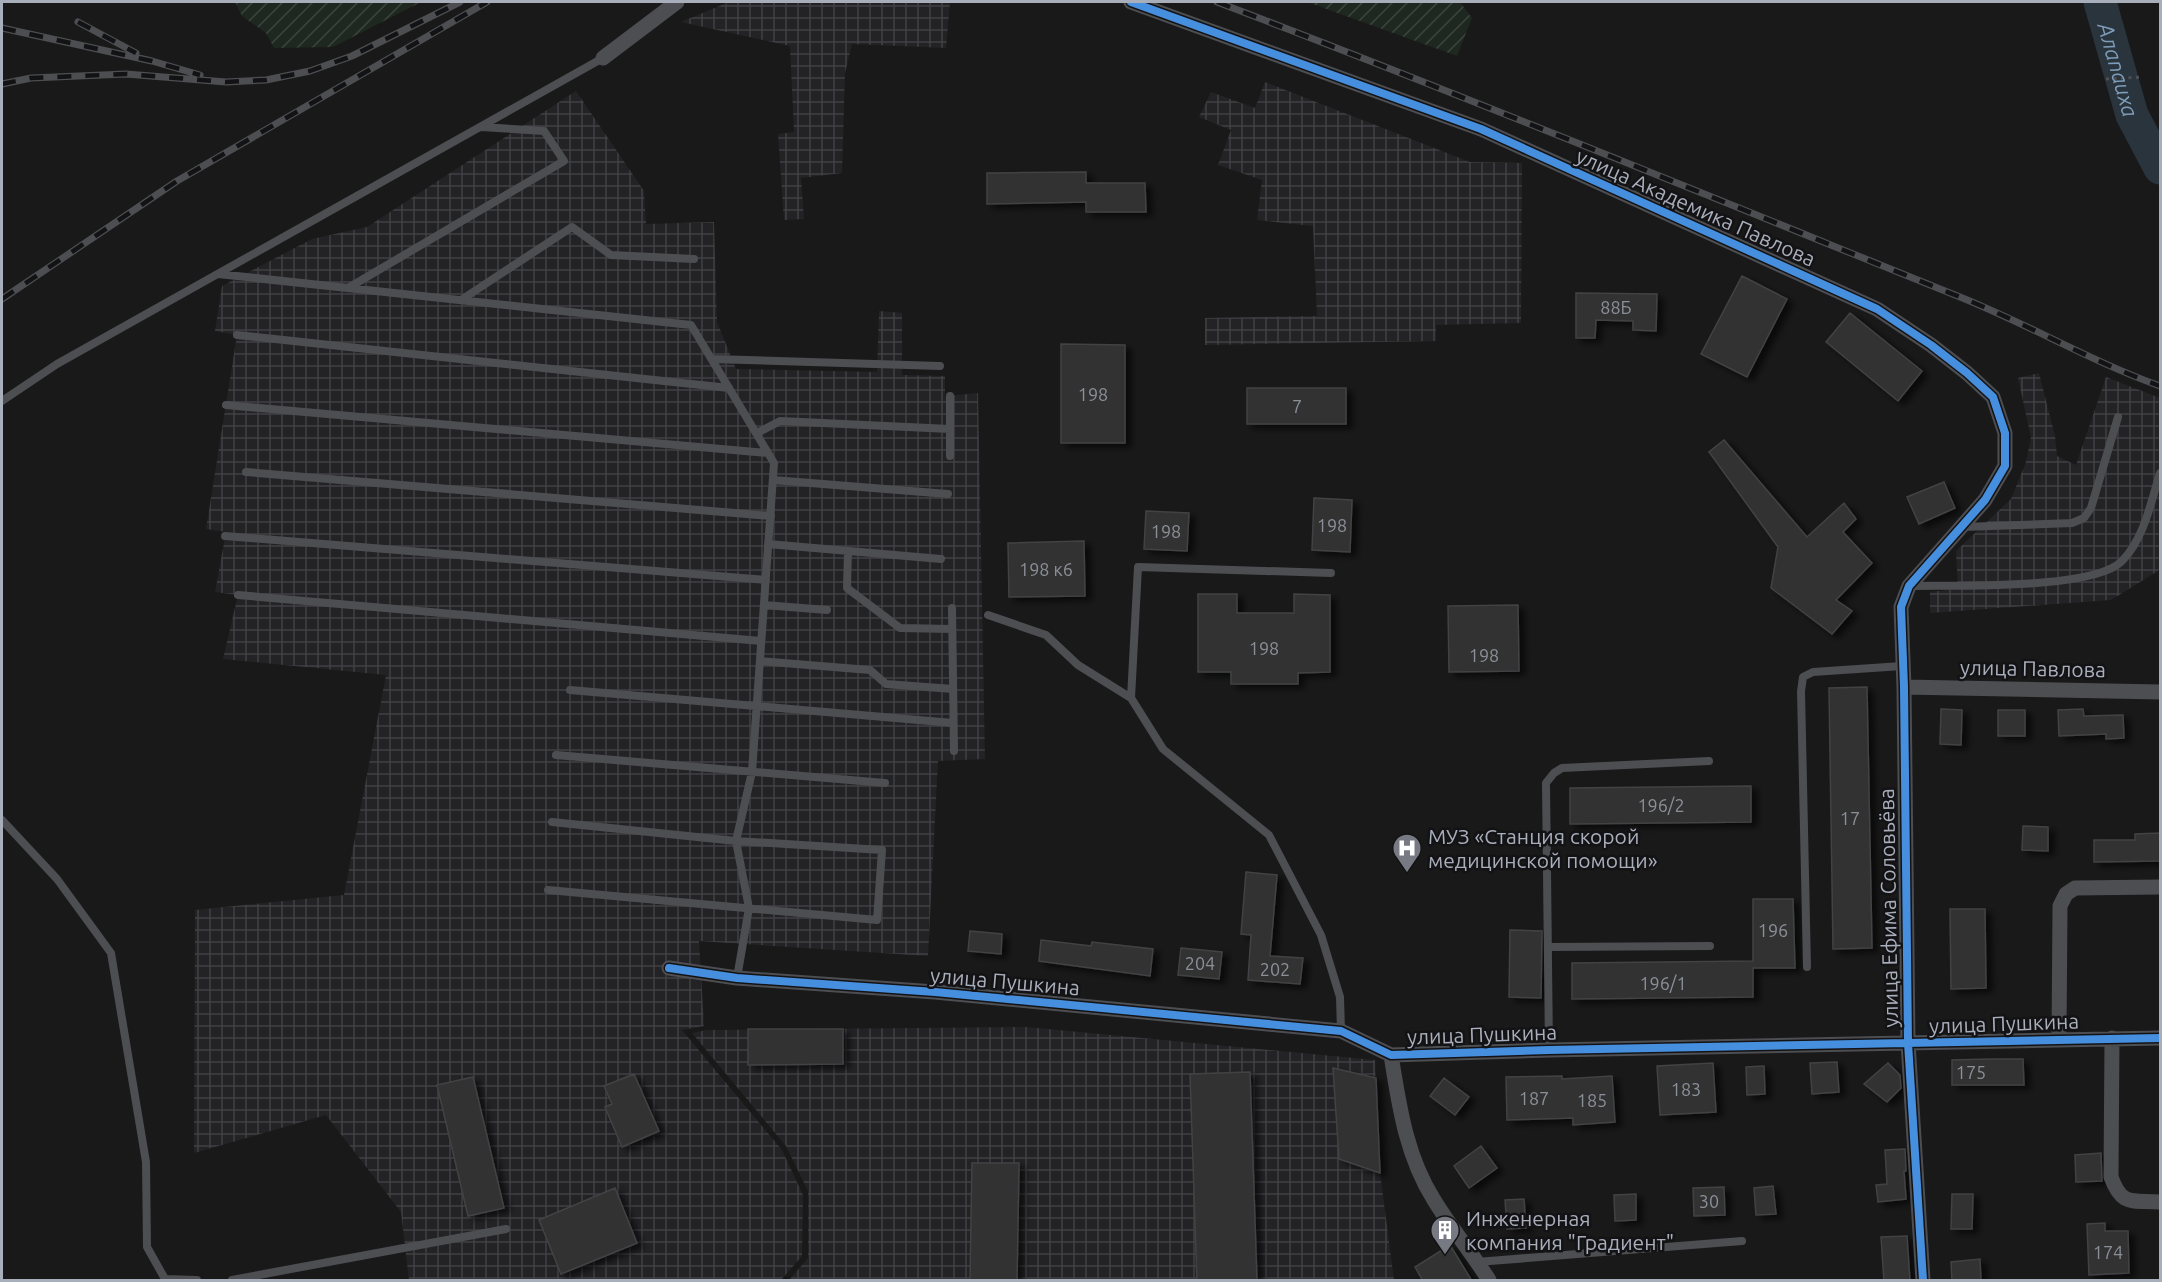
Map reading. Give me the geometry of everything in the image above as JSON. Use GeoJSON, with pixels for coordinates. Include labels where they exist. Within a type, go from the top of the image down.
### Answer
{"type":"FeatureCollection","features":[{"type":"Feature","properties":{"kind":"street"},"geometry":{"type":"LineString","coordinates":[[603,58],[677,2]]}},
{"type":"Feature","properties":{"kind":"street","name":"улица Академика Павлова"},"geometry":{"type":"LineString","coordinates":[[1131,2],[1481,129],[1877,309],[1931,345],[1967,373],[1993,397],[2005,433],[2005,466],[1985,500],[1909,586],[1900,607]]}},
{"type":"Feature","properties":{"kind":"street","name":"улица Ефима Соловьёва"},"geometry":{"type":"LineString","coordinates":[[1900,607],[1904,687],[1908,1044],[1923,1281]]}},
{"type":"Feature","properties":{"kind":"street","name":"улица Павлова"},"geometry":{"type":"LineString","coordinates":[[1904,687],[2160,692]]}},
{"type":"Feature","properties":{"kind":"street"},"geometry":{"type":"LineString","coordinates":[[2060,1040],[2060,906],[2066,894],[2075,888],[2160,887]]}},
{"type":"Feature","properties":{"kind":"street","name":"улица Пушкина"},"geometry":{"type":"LineString","coordinates":[[669,968],[737,978],[935,992],[1341,1031],[1391,1055],[2160,1038]]}},
{"type":"Feature","properties":{"kind":"street"},"geometry":{"type":"LineString","coordinates":[[2112,1038],[2111,1177],[2117,1193],[2126,1200],[2160,1202]]}},
{"type":"Feature","properties":{"kind":"street"},"geometry":{"type":"LineString","coordinates":[[1391,1055],[1401,1118],[1413,1158],[1433,1199],[1489,1281]]}},
{"type":"Feature","properties":{"kind":"lane"},"geometry":{"type":"LineString","coordinates":[[2,401],[57,364],[603,58]]}},
{"type":"Feature","properties":{"kind":"lane"},"geometry":{"type":"LineString","coordinates":[[348,288],[564,161],[544,131],[480,127]]}},
{"type":"Feature","properties":{"kind":"lane"},"geometry":{"type":"LineString","coordinates":[[461,300],[572,227],[611,255],[694,260]]}},
{"type":"Feature","properties":{"kind":"lane"},"geometry":{"type":"LineString","coordinates":[[218,274],[691,325],[774,463],[752,772],[736,841],[749,909],[737,978]]}},
{"type":"Feature","properties":{"kind":"lane"},"geometry":{"type":"LineString","coordinates":[[237,335],[729,388]]}},
{"type":"Feature","properties":{"kind":"lane"},"geometry":{"type":"LineString","coordinates":[[712,359],[940,366]]}},
{"type":"Feature","properties":{"kind":"lane"},"geometry":{"type":"LineString","coordinates":[[950,396],[950,456]]}},
{"type":"Feature","properties":{"kind":"lane"},"geometry":{"type":"LineString","coordinates":[[226,405],[768,453]]}},
{"type":"Feature","properties":{"kind":"lane"},"geometry":{"type":"LineString","coordinates":[[1961,527],[2072,523],[2084,518],[2091,508],[2118,417]]}},
{"type":"Feature","properties":{"kind":"lane"},"geometry":{"type":"LineString","coordinates":[[757,433],[780,421],[950,429]]}},
{"type":"Feature","properties":{"kind":"lane"},"geometry":{"type":"LineString","coordinates":[[246,472],[771,516]]}},
{"type":"Feature","properties":{"kind":"lane"},"geometry":{"type":"LineString","coordinates":[[1909,586],[2062,582],[2092,577],[2121,563],[2136,543],[2160,473]]}},
{"type":"Feature","properties":{"kind":"lane"},"geometry":{"type":"LineString","coordinates":[[773,480],[948,494]]}},
{"type":"Feature","properties":{"kind":"lane"},"geometry":{"type":"LineString","coordinates":[[225,536],[766,580]]}},
{"type":"Feature","properties":{"kind":"lane"},"geometry":{"type":"LineString","coordinates":[[768,544],[942,559]]}},
{"type":"Feature","properties":{"kind":"lane"},"geometry":{"type":"LineString","coordinates":[[849,551],[847,588],[900,628],[952,629]]}},
{"type":"Feature","properties":{"kind":"lane"},"geometry":{"type":"LineString","coordinates":[[1131,698],[1138,567],[1331,573]]}},
{"type":"Feature","properties":{"kind":"lane"},"geometry":{"type":"LineString","coordinates":[[238,595],[761,641]]}},
{"type":"Feature","properties":{"kind":"lane"},"geometry":{"type":"LineString","coordinates":[[764,605],[827,610]]}},
{"type":"Feature","properties":{"kind":"lane"},"geometry":{"type":"LineString","coordinates":[[952,608],[954,751]]}},
{"type":"Feature","properties":{"kind":"lane"},"geometry":{"type":"LineString","coordinates":[[988,615],[1046,635],[1078,665],[1131,698],[1162,749],[1269,835],[1321,934],[1340,997],[1341,1031]]}},
{"type":"Feature","properties":{"kind":"lane"},"geometry":{"type":"LineString","coordinates":[[760,661],[870,670],[886,684],[953,688]]}},
{"type":"Feature","properties":{"kind":"lane"},"geometry":{"type":"LineString","coordinates":[[1807,967],[1801,691],[1803,677],[1813,672],[1902,666]]}},
{"type":"Feature","properties":{"kind":"lane"},"geometry":{"type":"LineString","coordinates":[[570,690],[953,723]]}},
{"type":"Feature","properties":{"kind":"lane"},"geometry":{"type":"LineString","coordinates":[[556,755],[885,783]]}},
{"type":"Feature","properties":{"kind":"lane"},"geometry":{"type":"LineString","coordinates":[[1549,1050],[1546,783],[1554,773],[1562,768],[1709,761]]}},
{"type":"Feature","properties":{"kind":"lane"},"geometry":{"type":"LineString","coordinates":[[2,820],[57,879],[111,953],[146,1162],[147,1246],[165,1279],[197,1281]]}},
{"type":"Feature","properties":{"kind":"lane"},"geometry":{"type":"LineString","coordinates":[[548,890],[876,920],[882,850],[736,841],[552,822]]}},
{"type":"Feature","properties":{"kind":"lane"},"geometry":{"type":"LineString","coordinates":[[1549,947],[1710,946]]}},
{"type":"Feature","properties":{"kind":"lane"},"geometry":{"type":"LineString","coordinates":[[232,1281],[506,1229]]}},
{"type":"Feature","properties":{"kind":"lane"},"geometry":{"type":"LineString","coordinates":[[1477,1262],[1742,1241]]}},
{"type":"Feature","properties":{"kind":"path"},"geometry":{"type":"LineString","coordinates":[[2106,79],[2143,77]]}},
{"type":"Feature","properties":{"kind":"shaded area"},"geometry":{"type":"Polygon","coordinates":[[[235,2],[421,2],[333,47],[274,48],[266,33],[242,16],[235,2]]]}},
{"type":"Feature","properties":{"kind":"shaded area"},"geometry":{"type":"Polygon","coordinates":[[[729,2],[950,2],[946,48],[852,44],[845,73],[842,173],[801,178],[804,219],[784,220],[778,134],[794,132],[790,46],[681,22],[729,2]]]}},
{"type":"Feature","properties":{"kind":"shaded area"},"geometry":{"type":"Polygon","coordinates":[[[1307,2],[1460,2],[1472,18],[1457,56],[1307,2]]]}},
{"type":"Feature","properties":{"kind":"shaded area"},"geometry":{"type":"Polygon","coordinates":[[[1265,82],[1470,162],[1522,163],[1521,323],[1436,325],[1436,341],[1205,345],[1205,318],[1317,316],[1313,226],[1257,220],[1262,180],[1218,165],[1231,130],[1199,117],[1211,92],[1255,108],[1265,82]]]}},
{"type":"Feature","properties":{"kind":"shaded area"},"geometry":{"type":"Polygon","coordinates":[[[576,91],[644,191],[646,224],[714,222],[717,322],[736,369],[877,372],[879,311],[902,313],[902,375],[945,376],[945,396],[978,393],[985,759],[938,761],[928,956],[699,941],[704,1026],[682,1030],[782,1150],[803,1195],[802,1256],[781,1280],[409,1280],[401,1212],[326,1115],[194,1153],[195,910],[344,895],[386,675],[223,659],[238,595],[215,592],[226,532],[206,529],[237,335],[215,331],[222,286],[312,239],[367,227],[576,91]]]}},
{"type":"Feature","properties":{"kind":"shaded area"},"geometry":{"type":"Polygon","coordinates":[[[2039,373],[2055,436],[2057,456],[2076,465],[2106,377],[2160,398],[2160,568],[2111,600],[1930,613],[1930,592],[1958,589],[1956,551],[2011,499],[2026,462],[2031,437],[2018,378],[2039,373]]]}},
{"type":"Feature","properties":{"kind":"shaded area"},"geometry":{"type":"Polygon","coordinates":[[[1026,1027],[1375,1060],[1380,1173],[1394,1280],[789,1280],[808,1258],[808,1191],[786,1146],[692,1033],[707,1030],[1026,1027]]]}},
{"type":"Feature","properties":{"kind":"building"},"geometry":{"type":"Polygon","coordinates":[[[1086,172],[1086,183],[1145,183],[1146,212],[1086,212],[1086,202],[987,204],[987,173],[1086,172]]]}},
{"type":"Feature","properties":{"kind":"building"},"geometry":{"type":"Polygon","coordinates":[[[1742,276],[1787,299],[1747,377],[1701,354],[1742,276]]]}},
{"type":"Feature","properties":{"kind":"building"},"geometry":{"type":"Polygon","coordinates":[[[1576,293],[1657,294],[1656,331],[1633,330],[1633,321],[1596,320],[1595,338],[1576,338],[1576,293]]]}},
{"type":"Feature","properties":{"kind":"building"},"geometry":{"type":"Polygon","coordinates":[[[1850,313],[1922,371],[1898,401],[1826,342],[1850,313]]]}},
{"type":"Feature","properties":{"kind":"building"},"geometry":{"type":"Polygon","coordinates":[[[1061,344],[1125,345],[1125,443],[1061,443],[1061,344]]]}},
{"type":"Feature","properties":{"kind":"building"},"geometry":{"type":"Polygon","coordinates":[[[1247,388],[1346,388],[1346,424],[1247,424],[1247,388]]]}},
{"type":"Feature","properties":{"kind":"building"},"geometry":{"type":"Polygon","coordinates":[[[1724,440],[1807,537],[1844,503],[1856,519],[1843,532],[1872,563],[1836,600],[1852,611],[1832,634],[1771,588],[1778,547],[1709,452],[1724,440]]]}},
{"type":"Feature","properties":{"kind":"building"},"geometry":{"type":"Polygon","coordinates":[[[1944,482],[1955,508],[1919,524],[1907,497],[1944,482]]]}},
{"type":"Feature","properties":{"kind":"building"},"geometry":{"type":"Polygon","coordinates":[[[1314,498],[1352,500],[1350,552],[1312,550],[1314,498]]]}},
{"type":"Feature","properties":{"kind":"building"},"geometry":{"type":"Polygon","coordinates":[[[1146,511],[1189,513],[1187,551],[1144,549],[1146,511]]]}},
{"type":"Feature","properties":{"kind":"building"},"geometry":{"type":"Polygon","coordinates":[[[1084,541],[1085,596],[1009,597],[1008,543],[1084,541]]]}},
{"type":"Feature","properties":{"kind":"building"},"geometry":{"type":"Polygon","coordinates":[[[1198,594],[1237,594],[1237,613],[1294,613],[1294,594],[1330,595],[1330,672],[1298,673],[1298,684],[1231,684],[1231,672],[1198,672],[1198,594]]]}},
{"type":"Feature","properties":{"kind":"building"},"geometry":{"type":"Polygon","coordinates":[[[1518,605],[1519,671],[1449,672],[1448,606],[1518,605]]]}},
{"type":"Feature","properties":{"kind":"building"},"geometry":{"type":"Polygon","coordinates":[[[1867,687],[1872,948],[1833,949],[1829,688],[1867,687]]]}},
{"type":"Feature","properties":{"kind":"building"},"geometry":{"type":"Polygon","coordinates":[[[1941,709],[1962,710],[1961,745],[1940,744],[1941,709]]]}},
{"type":"Feature","properties":{"kind":"building"},"geometry":{"type":"Polygon","coordinates":[[[2083,709],[2084,716],[2123,715],[2124,738],[2106,739],[2106,734],[2059,736],[2058,710],[2083,709]]]}},
{"type":"Feature","properties":{"kind":"building"},"geometry":{"type":"Polygon","coordinates":[[[1998,710],[2025,710],[2025,736],[1998,736],[1998,710]]]}},
{"type":"Feature","properties":{"kind":"building"},"geometry":{"type":"Polygon","coordinates":[[[1751,786],[1751,822],[1570,824],[1570,788],[1751,786]]]}},
{"type":"Feature","properties":{"kind":"building"},"geometry":{"type":"Polygon","coordinates":[[[2023,826],[2048,827],[2048,851],[2022,850],[2023,826]]]}},
{"type":"Feature","properties":{"kind":"building"},"geometry":{"type":"Polygon","coordinates":[[[2160,833],[2160,861],[2094,862],[2094,840],[2135,840],[2135,834],[2160,833]]]}},
{"type":"Feature","properties":{"kind":"building"},"geometry":{"type":"Polygon","coordinates":[[[1246,872],[1277,875],[1270,956],[1303,958],[1300,984],[1248,980],[1251,935],[1241,934],[1246,872]]]}},
{"type":"Feature","properties":{"kind":"building"},"geometry":{"type":"Polygon","coordinates":[[[1753,899],[1793,899],[1795,968],[1753,968],[1753,997],[1572,999],[1572,963],[1753,961],[1753,899]]]}},
{"type":"Feature","properties":{"kind":"building"},"geometry":{"type":"Polygon","coordinates":[[[1950,909],[1985,909],[1986,988],[1951,989],[1950,909]]]}},
{"type":"Feature","properties":{"kind":"building"},"geometry":{"type":"Polygon","coordinates":[[[1510,930],[1542,931],[1541,998],[1509,997],[1510,930]]]}},
{"type":"Feature","properties":{"kind":"building"},"geometry":{"type":"Polygon","coordinates":[[[970,931],[1002,934],[1001,954],[968,951],[970,931]]]}},
{"type":"Feature","properties":{"kind":"building"},"geometry":{"type":"Polygon","coordinates":[[[1041,940],[1091,946],[1092,942],[1153,949],[1150,976],[1039,961],[1041,940]]]}},
{"type":"Feature","properties":{"kind":"building"},"geometry":{"type":"Polygon","coordinates":[[[1181,948],[1222,952],[1219,979],[1178,975],[1181,948]]]}},
{"type":"Feature","properties":{"kind":"building"},"geometry":{"type":"Polygon","coordinates":[[[748,1029],[843,1029],[843,1064],[748,1065],[748,1029]]]}},
{"type":"Feature","properties":{"kind":"building"},"geometry":{"type":"Polygon","coordinates":[[[2023,1059],[2024,1085],[1952,1085],[1952,1060],[2023,1059]]]}},
{"type":"Feature","properties":{"kind":"building"},"geometry":{"type":"Polygon","coordinates":[[[1837,1062],[1839,1092],[1812,1094],[1810,1063],[1837,1062]]]}},
{"type":"Feature","properties":{"kind":"building"},"geometry":{"type":"Polygon","coordinates":[[[1713,1063],[1716,1112],[1660,1115],[1657,1066],[1713,1063]]]}},
{"type":"Feature","properties":{"kind":"building"},"geometry":{"type":"Polygon","coordinates":[[[1888,1063],[1900,1075],[1901,1088],[1887,1102],[1864,1084],[1888,1063]]]}},
{"type":"Feature","properties":{"kind":"building"},"geometry":{"type":"Polygon","coordinates":[[[1764,1066],[1765,1094],[1747,1095],[1746,1067],[1764,1066]]]}},
{"type":"Feature","properties":{"kind":"building"},"geometry":{"type":"Polygon","coordinates":[[[1333,1068],[1376,1078],[1380,1173],[1339,1159],[1333,1068]]]}},
{"type":"Feature","properties":{"kind":"building"},"geometry":{"type":"Polygon","coordinates":[[[1250,1072],[1257,1281],[1197,1281],[1190,1074],[1250,1072]]]}},
{"type":"Feature","properties":{"kind":"building"},"geometry":{"type":"Polygon","coordinates":[[[634,1074],[659,1131],[622,1147],[605,1107],[612,1104],[604,1086],[634,1074]]]}},
{"type":"Feature","properties":{"kind":"building"},"geometry":{"type":"Polygon","coordinates":[[[1562,1076],[1562,1079],[1612,1076],[1615,1122],[1573,1125],[1573,1118],[1507,1120],[1506,1077],[1562,1076]]]}},
{"type":"Feature","properties":{"kind":"building"},"geometry":{"type":"Polygon","coordinates":[[[473,1077],[504,1208],[468,1216],[437,1085],[473,1077]]]}},
{"type":"Feature","properties":{"kind":"building"},"geometry":{"type":"Polygon","coordinates":[[[1444,1078],[1469,1097],[1455,1115],[1430,1096],[1444,1078]]]}},
{"type":"Feature","properties":{"kind":"building"},"geometry":{"type":"Polygon","coordinates":[[[1481,1146],[1497,1168],[1469,1188],[1454,1166],[1481,1146]]]}},
{"type":"Feature","properties":{"kind":"building"},"geometry":{"type":"Polygon","coordinates":[[[1905,1149],[1906,1199],[1878,1202],[1876,1185],[1887,1184],[1885,1150],[1905,1149]]]}},
{"type":"Feature","properties":{"kind":"building"},"geometry":{"type":"Polygon","coordinates":[[[2101,1153],[2102,1181],[2076,1182],[2075,1155],[2101,1153]]]}},
{"type":"Feature","properties":{"kind":"building"},"geometry":{"type":"Polygon","coordinates":[[[972,1163],[1019,1163],[1017,1281],[970,1281],[972,1163]]]}},
{"type":"Feature","properties":{"kind":"building"},"geometry":{"type":"Polygon","coordinates":[[[1773,1186],[1776,1214],[1756,1215],[1754,1188],[1773,1186]]]}},
{"type":"Feature","properties":{"kind":"building"},"geometry":{"type":"Polygon","coordinates":[[[1724,1187],[1725,1215],[1694,1216],[1693,1188],[1724,1187]]]}},
{"type":"Feature","properties":{"kind":"building"},"geometry":{"type":"Polygon","coordinates":[[[615,1188],[637,1243],[561,1274],[539,1220],[615,1188]]]}},
{"type":"Feature","properties":{"kind":"building"},"geometry":{"type":"Polygon","coordinates":[[[1636,1194],[1636,1220],[1615,1221],[1614,1195],[1636,1194]]]}},
{"type":"Feature","properties":{"kind":"building"},"geometry":{"type":"Polygon","coordinates":[[[1952,1194],[1973,1194],[1972,1229],[1951,1229],[1952,1194]]]}},
{"type":"Feature","properties":{"kind":"building"},"geometry":{"type":"Polygon","coordinates":[[[1524,1199],[1526,1228],[1507,1229],[1505,1200],[1524,1199]]]}},
{"type":"Feature","properties":{"kind":"building"},"geometry":{"type":"Polygon","coordinates":[[[2105,1223],[2105,1231],[2128,1231],[2129,1273],[2089,1275],[2087,1224],[2105,1223]]]}},
{"type":"Feature","properties":{"kind":"building"},"geometry":{"type":"Polygon","coordinates":[[[1907,1236],[1910,1281],[1884,1281],[1881,1237],[1907,1236]]]}},
{"type":"Feature","properties":{"kind":"building","name":"Инженерная компания \"Градиент\""},"geometry":{"type":"Polygon","coordinates":[[[1450,1245],[1472,1281],[1423,1281],[1415,1267],[1450,1245]]]}},
{"type":"Feature","properties":{"kind":"building"},"geometry":{"type":"Polygon","coordinates":[[[1980,1259],[1981,1281],[1952,1281],[1951,1262],[1980,1259]]]}},
{"type":"Feature","properties":{"kind":"waterway","name":"Алапаиха"},"geometry":{"type":"LineString","coordinates":[[2100,2],[2132,115],[2160,168]]}},
{"type":"Feature","properties":{"kind":"railway"},"geometry":{"type":"LineString","coordinates":[[2,84],[31,78],[126,74],[226,82],[266,80],[310,71],[352,56],[460,2]]}},
{"type":"Feature","properties":{"kind":"railway"},"geometry":{"type":"LineString","coordinates":[[2,299],[177,181],[487,2]]}},
{"type":"Feature","properties":{"kind":"railway"},"geometry":{"type":"LineString","coordinates":[[1217,2],[1494,110],[1955,295],[2108,365],[2160,386]]}},
{"type":"Feature","properties":{"kind":"railway"},"geometry":{"type":"LineString","coordinates":[[78,22],[136,53]]}},
{"type":"Feature","properties":{"kind":"railway"},"geometry":{"type":"LineString","coordinates":[[2,28],[152,61],[200,75]]}},
{"type":"Feature","properties":{"kind":"cycle path"},"geometry":{"type":"LineString","coordinates":[[1131,2],[1481,129],[1877,309],[1931,345],[1993,397],[2005,433],[2005,466],[1985,500],[1909,586],[1901,607],[1908,1043],[1923,1280]]}},
{"type":"Feature","properties":{"kind":"cycle path"},"geometry":{"type":"LineString","coordinates":[[669,968],[737,978],[935,992],[1341,1031],[1391,1055],[2160,1038]]}},
{"type":"Feature","properties":{"kind":"place","name":"МУЗ «Станция скорой медицинской помощи»"},"geometry":{"type":"Point","coordinates":[1407,874]}},
{"type":"Feature","properties":{"kind":"place","name":"Инженерная компания \"Градиент\""},"geometry":{"type":"Point","coordinates":[1445,1256]}}]}
